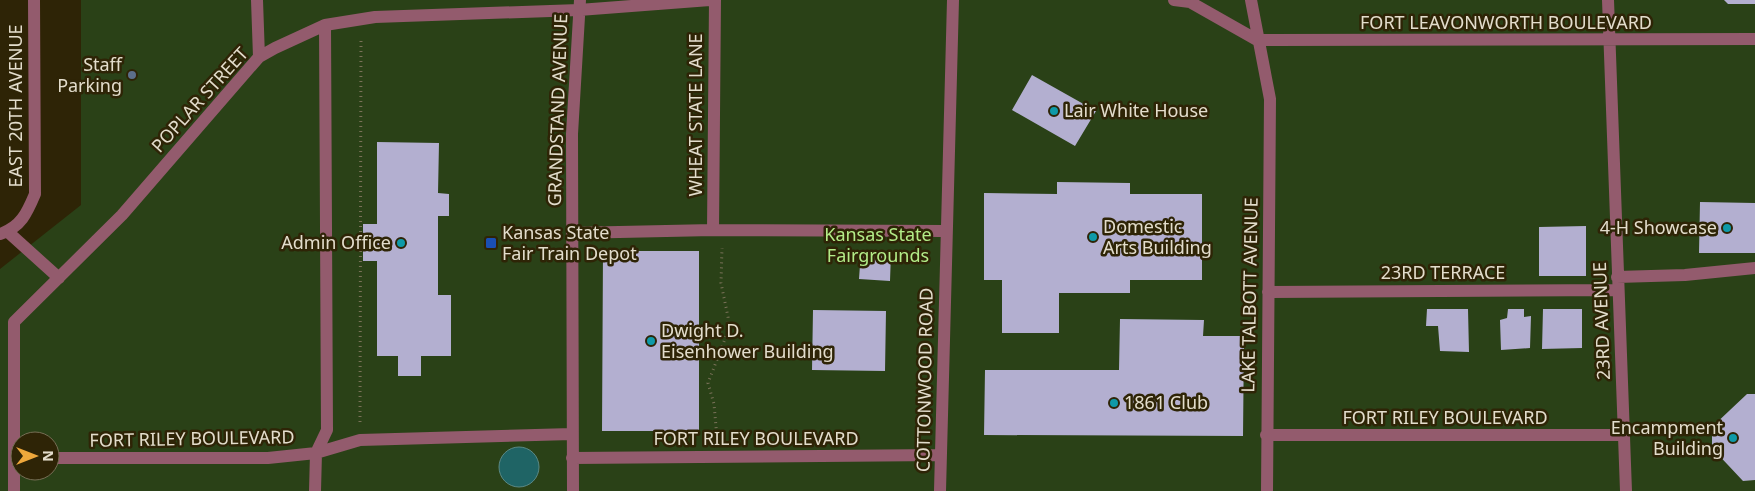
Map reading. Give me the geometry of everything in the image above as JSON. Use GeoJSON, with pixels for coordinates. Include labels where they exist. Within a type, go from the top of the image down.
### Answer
{"type":"FeatureCollection","features":[{"type":"Feature","properties":{"kind":"street","name":"EAST 20TH AVENUE"},"geometry":{"type":"LineString","coordinates":[[4,233],[25,219],[35,194],[34,0]]}},
{"type":"Feature","properties":{"kind":"street"},"geometry":{"type":"LineString","coordinates":[[257,0],[259,57]]}},
{"type":"Feature","properties":{"kind":"street","name":"POPLAR STREET"},"geometry":{"type":"LineString","coordinates":[[16,431],[14,322],[122,215],[259,57],[325,25],[375,17],[580,5],[710,0]]}},
{"type":"Feature","properties":{"kind":"street","name":"WHEAT STATE LANE"},"geometry":{"type":"LineString","coordinates":[[715,0],[718,230]]}},
{"type":"Feature","properties":{"kind":"street","name":"COTTONWOOD ROAD"},"geometry":{"type":"LineString","coordinates":[[940,491],[953,0]]}},
{"type":"Feature","properties":{"kind":"street"},"geometry":{"type":"LineString","coordinates":[[1174,0],[1190,2],[1257,40]]}},
{"type":"Feature","properties":{"kind":"street","name":"LAKE TALBOTT AVENUE"},"geometry":{"type":"LineString","coordinates":[[1250,0],[1270,99],[1267,491]]}},
{"type":"Feature","properties":{"kind":"street","name":"23RD AVENUE"},"geometry":{"type":"LineString","coordinates":[[1608,0],[1626,491]]}},
{"type":"Feature","properties":{"kind":"street","name":"GRANDSTAND AVENUE"},"geometry":{"type":"LineString","coordinates":[[573,491],[572,134],[580,5]]}},
{"type":"Feature","properties":{"kind":"street"},"geometry":{"type":"LineString","coordinates":[[315,491],[316,453],[327,430],[325,25]]}},
{"type":"Feature","properties":{"kind":"street","name":"FORT LEAVONWORTH BOULEVARD"},"geometry":{"type":"LineString","coordinates":[[1257,40],[1610,41],[1755,39]]}},
{"type":"Feature","properties":{"kind":"street"},"geometry":{"type":"LineString","coordinates":[[572,233],[718,230],[946,231]]}},
{"type":"Feature","properties":{"kind":"street"},"geometry":{"type":"LineString","coordinates":[[4,233],[59,278]]}},
{"type":"Feature","properties":{"kind":"street","name":"23RD TERRACE"},"geometry":{"type":"LineString","coordinates":[[1268,292],[1617,283],[1755,268]]}},
{"type":"Feature","properties":{"kind":"street","name":"FORT RILEY BOULEVARD"},"geometry":{"type":"LineString","coordinates":[[60,458],[268,458],[316,453],[360,440],[572,434]]}},
{"type":"Feature","properties":{"kind":"street","name":"FORT RILEY BOULEVARD"},"geometry":{"type":"LineString","coordinates":[[1266,435],[1624,435]]}},
{"type":"Feature","properties":{"kind":"street","name":"FORT RILEY BOULEVARD"},"geometry":{"type":"LineString","coordinates":[[572,458],[940,455]]}},
{"type":"Feature","properties":{"kind":"path"},"geometry":{"type":"LineString","coordinates":[[360,440],[362,19]]}},
{"type":"Feature","properties":{"kind":"path"},"geometry":{"type":"LineString","coordinates":[[717,456],[718,430],[708,382],[728,331],[728,317],[721,283],[718,230]]}},
{"type":"Feature","properties":{"kind":"green space","name":"Kansas State Fairgrounds"},"geometry":{"type":"Polygon","coordinates":[[[81,0],[1755,0],[1755,491],[0,491],[0,269],[81,205],[81,0]]]}},
{"type":"Feature","properties":{"kind":"water"},"geometry":{"type":"Polygon","coordinates":[[[523,447],[530,450],[536,456],[539,467],[538,475],[530,484],[523,487],[515,487],[508,484],[500,475],[499,463],[502,456],[511,448],[523,447]]]}},
{"type":"Feature","properties":{"kind":"building"},"geometry":{"type":"Polygon","coordinates":[[[1724,0],[1755,0],[1755,4],[1728,4],[1724,0]]]}},
{"type":"Feature","properties":{"kind":"building","name":"Lair White House"},"geometry":{"type":"Polygon","coordinates":[[[1032,75],[1096,111],[1075,146],[1012,110],[1032,75]]]}},
{"type":"Feature","properties":{"kind":"building","name":"Admin Office"},"geometry":{"type":"Polygon","coordinates":[[[377,142],[439,143],[438,193],[449,194],[449,216],[438,216],[438,295],[451,295],[451,356],[421,356],[421,376],[398,376],[398,356],[377,356],[377,261],[363,261],[363,224],[377,224],[377,142]]]}},
{"type":"Feature","properties":{"kind":"building","name":"Domestic Arts Building"},"geometry":{"type":"Polygon","coordinates":[[[1057,182],[1130,183],[1130,194],[1202,194],[1202,280],[1130,280],[1130,293],[1059,293],[1059,333],[1002,333],[1002,280],[984,280],[984,193],[1057,194],[1057,182]]]}},
{"type":"Feature","properties":{"kind":"building","name":"4-H Showcase"},"geometry":{"type":"Polygon","coordinates":[[[1700,202],[1755,203],[1755,253],[1699,253],[1700,202]]]}},
{"type":"Feature","properties":{"kind":"building"},"geometry":{"type":"Polygon","coordinates":[[[1586,226],[1586,276],[1539,276],[1539,227],[1586,226]]]}},
{"type":"Feature","properties":{"kind":"building","name":"Dwight D. Eisenhower Building"},"geometry":{"type":"Polygon","coordinates":[[[603,251],[699,251],[699,431],[602,431],[603,251]]]}},
{"type":"Feature","properties":{"kind":"building"},"geometry":{"type":"Polygon","coordinates":[[[861,251],[891,253],[890,281],[859,279],[861,251]]]}},
{"type":"Feature","properties":{"kind":"building"},"geometry":{"type":"Polygon","coordinates":[[[1427,309],[1468,309],[1469,352],[1440,351],[1438,326],[1426,326],[1427,309]]]}},
{"type":"Feature","properties":{"kind":"building"},"geometry":{"type":"Polygon","coordinates":[[[1508,309],[1524,309],[1524,317],[1531,316],[1530,348],[1501,350],[1500,320],[1507,318],[1508,309]]]}},
{"type":"Feature","properties":{"kind":"building"},"geometry":{"type":"Polygon","coordinates":[[[1543,309],[1582,309],[1582,348],[1542,349],[1543,309]]]}},
{"type":"Feature","properties":{"kind":"building"},"geometry":{"type":"Polygon","coordinates":[[[813,310],[886,311],[885,371],[812,370],[813,310]]]}},
{"type":"Feature","properties":{"kind":"building","name":"1861 Club"},"geometry":{"type":"Polygon","coordinates":[[[1120,319],[1204,320],[1203,336],[1244,336],[1243,436],[984,435],[985,370],[1119,370],[1120,319]]]}},
{"type":"Feature","properties":{"kind":"building","name":"Encampment Building"},"geometry":{"type":"Polygon","coordinates":[[[1747,394],[1755,394],[1755,480],[1743,481],[1712,448],[1712,427],[1747,394]]]}},
{"type":"Feature","properties":{"kind":"place","name":"Staff Parking"},"geometry":{"type":"Point","coordinates":[132,75]}},
{"type":"Feature","properties":{"kind":"place","name":"Lair White House"},"geometry":{"type":"Point","coordinates":[1054,111]}},
{"type":"Feature","properties":{"kind":"place","name":"4-H Showcase"},"geometry":{"type":"Point","coordinates":[1727,228]}},
{"type":"Feature","properties":{"kind":"place","name":"Domestic Arts Building"},"geometry":{"type":"Point","coordinates":[1093,237]}},
{"type":"Feature","properties":{"kind":"place","name":"Admin Office"},"geometry":{"type":"Point","coordinates":[401,243]}},
{"type":"Feature","properties":{"kind":"place","name":"Kansas State Fair Train Depot"},"geometry":{"type":"Point","coordinates":[491,243]}},
{"type":"Feature","properties":{"kind":"place","name":"Dwight D. Eisenhower Building"},"geometry":{"type":"Point","coordinates":[651,341]}},
{"type":"Feature","properties":{"kind":"place","name":"1861 Club"},"geometry":{"type":"Point","coordinates":[1114,403]}},
{"type":"Feature","properties":{"kind":"place","name":"Encampment Building"},"geometry":{"type":"Point","coordinates":[1733,438]}}]}
